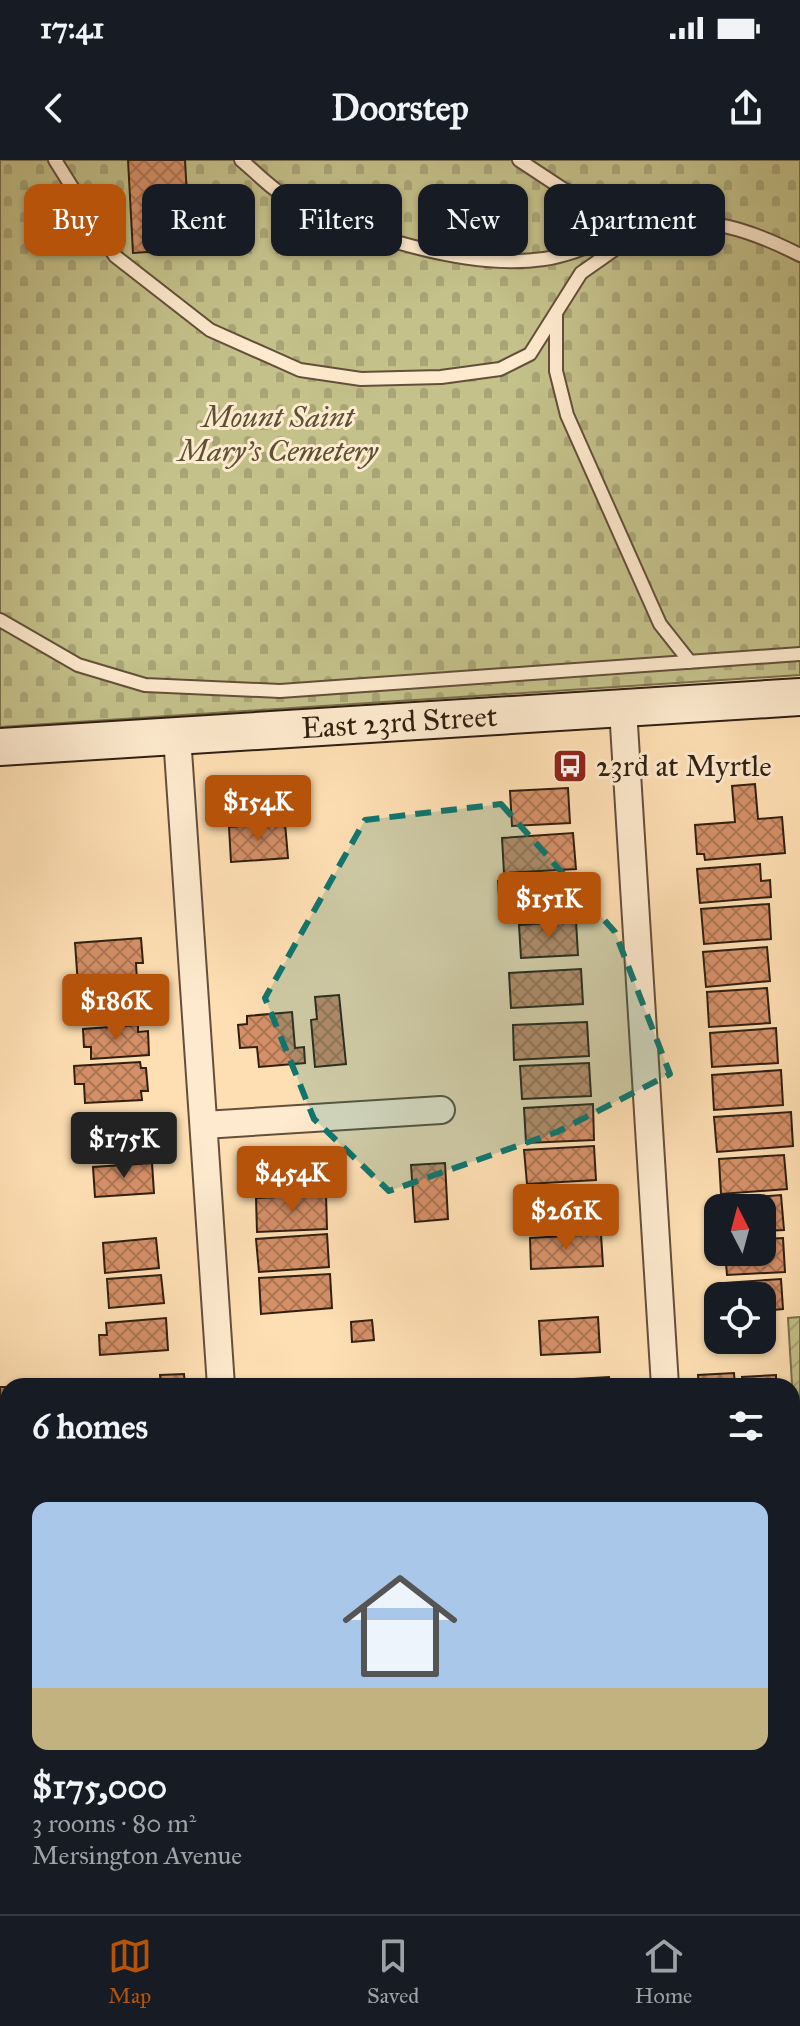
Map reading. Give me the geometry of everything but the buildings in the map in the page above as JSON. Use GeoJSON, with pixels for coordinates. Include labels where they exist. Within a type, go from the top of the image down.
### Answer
{"type":"FeatureCollection","features":[{"type":"Feature","properties":{"kind":"main road","name":"East 23rd Street"},"geometry":{"type":"LineString","coordinates":[[0,747],[800,697]]}},
{"type":"Feature","properties":{"kind":"street"},"geometry":{"type":"LineString","coordinates":[[623,709],[665,1378]]}},
{"type":"Feature","properties":{"kind":"street"},"geometry":{"type":"LineString","coordinates":[[177,736],[220,1378]]}},
{"type":"Feature","properties":{"kind":"street"},"geometry":{"type":"LineString","coordinates":[[204,1125],[441,1110]]}},
{"type":"Feature","properties":{"kind":"lane"},"geometry":{"type":"LineString","coordinates":[[55,160],[115,256],[210,330],[300,370],[361,379],[441,377],[500,369],[530,354],[581,273],[605,256]]}},
{"type":"Feature","properties":{"kind":"lane"},"geometry":{"type":"LineString","coordinates":[[241,160],[290,200],[370,235],[500,263],[554,256]]}},
{"type":"Feature","properties":{"kind":"lane"},"geometry":{"type":"LineString","coordinates":[[519,160],[555,184]]}},
{"type":"Feature","properties":{"kind":"lane"},"geometry":{"type":"LineString","coordinates":[[725,226],[759,234],[800,255]]}},
{"type":"Feature","properties":{"kind":"lane"},"geometry":{"type":"LineString","coordinates":[[556,315],[556,371],[567,415],[660,624],[690,662]]}},
{"type":"Feature","properties":{"kind":"lane"},"geometry":{"type":"LineString","coordinates":[[0,620],[78,665],[145,685],[280,691],[800,654]]}},
{"type":"Feature","properties":{"kind":"highlighted area"},"geometry":{"type":"Polygon","coordinates":[[[501,804],[615,932],[670,1074],[557,1132],[389,1191],[314,1119],[265,998],[365,820],[501,804]]]}},
{"type":"Feature","properties":{"kind":"green space","name":"Mount Saint Mary's Cemetery"},"geometry":{"type":"Polygon","coordinates":[[[0,160],[800,160],[800,675],[0,727],[0,160]]]}},
{"type":"Feature","properties":{"kind":"green space"},"geometry":{"type":"Polygon","coordinates":[[[800,1317],[800,1378],[792,1378],[788,1318],[800,1317]]]}},
{"type":"Feature","properties":{"kind":"place","name":"23rd at Myrtle"},"geometry":{"type":"Point","coordinates":[570,766]}}]}
